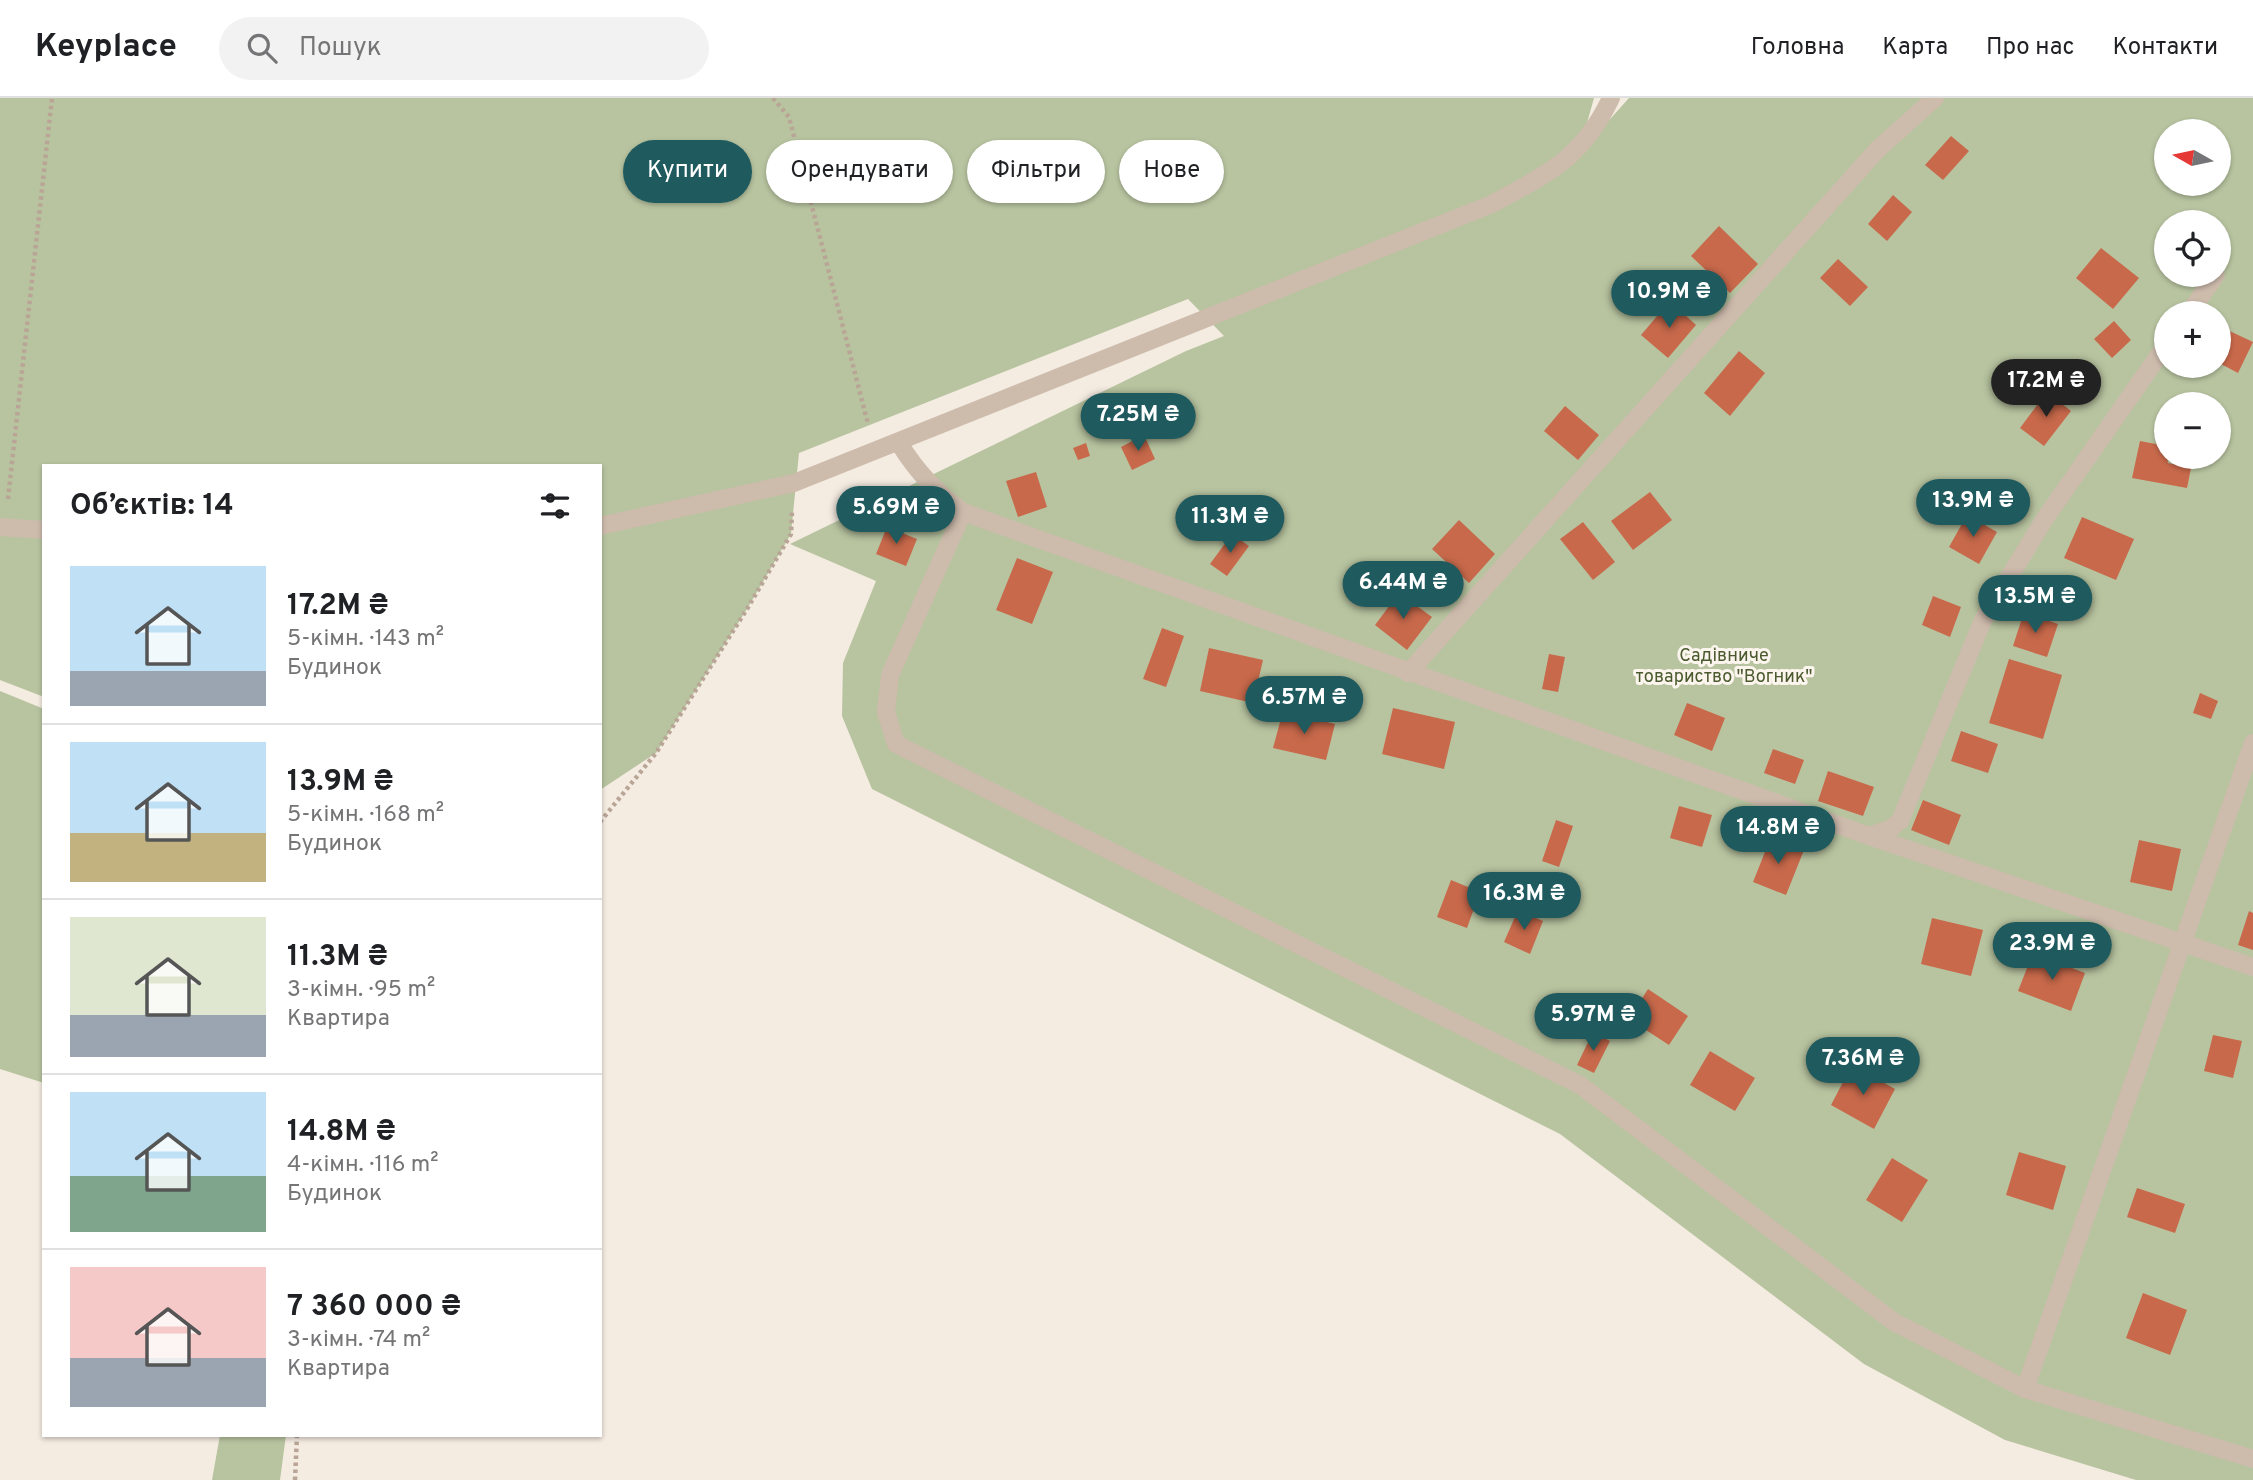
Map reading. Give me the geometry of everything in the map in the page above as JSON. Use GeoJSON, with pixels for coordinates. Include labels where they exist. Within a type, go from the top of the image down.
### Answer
{"type":"FeatureCollection","features":[{"type":"Feature","properties":{"kind":"street"},"geometry":{"type":"LineString","coordinates":[[602,526],[794,483],[1492,204],[1559,167],[1592,134],[1611,98]]}},
{"type":"Feature","properties":{"kind":"street"},"geometry":{"type":"LineString","coordinates":[[1408,673],[1878,149],[1935,98]]}},
{"type":"Feature","properties":{"kind":"street"},"geometry":{"type":"LineString","coordinates":[[1869,836],[1890,829],[1900,821],[1983,620],[2044,520],[2154,362]]}},
{"type":"Feature","properties":{"kind":"street"},"geometry":{"type":"LineString","coordinates":[[898,443],[916,471],[935,491],[963,512],[1869,836],[2253,967]]}},
{"type":"Feature","properties":{"kind":"street"},"geometry":{"type":"LineString","coordinates":[[963,512],[890,675],[886,712],[897,744],[1580,1086],[1894,1322],[2025,1389],[2253,1459]]}},
{"type":"Feature","properties":{"kind":"street"},"geometry":{"type":"LineString","coordinates":[[3,528],[42,530]]}},
{"type":"Feature","properties":{"kind":"street"},"geometry":{"type":"LineString","coordinates":[[2025,1389],[2184,945],[2253,743]]}},
{"type":"Feature","properties":{"kind":"path"},"geometry":{"type":"LineString","coordinates":[[3,528],[52,98]]}},
{"type":"Feature","properties":{"kind":"path"},"geometry":{"type":"LineString","coordinates":[[773,98],[789,117],[876,452]]}},
{"type":"Feature","properties":{"kind":"path"},"geometry":{"type":"LineString","coordinates":[[602,820],[656,753],[791,534],[794,483]]}},
{"type":"Feature","properties":{"kind":"path"},"geometry":{"type":"LineString","coordinates":[[295,1480],[297,1437]]}},
{"type":"Feature","properties":{"kind":"green space","name":"Садівниче товариство \"Вогник\""},"geometry":{"type":"Polygon","coordinates":[[[0,98],[1594,98],[1578,155],[1629,98],[2253,98],[2253,1480],[2136,1480],[2005,1440],[1864,1364],[1560,1134],[872,789],[842,716],[843,663],[876,581],[790,544],[1186,351],[1224,336],[1188,299],[799,453],[791,534],[747,609],[656,753],[602,789],[602,464],[42,464],[42,696],[0,680],[0,98]]]}},
{"type":"Feature","properties":{"kind":"green space"},"geometry":{"type":"Polygon","coordinates":[[[0,691],[42,708],[42,1082],[0,1069],[0,691]]]}},
{"type":"Feature","properties":{"kind":"green space"},"geometry":{"type":"Polygon","coordinates":[[[220,1437],[286,1437],[280,1480],[212,1480],[220,1437]]]}},
{"type":"Feature","properties":{"kind":"building"},"geometry":{"type":"Polygon","coordinates":[[[1951,136],[1969,151],[1943,180],[1925,165],[1951,136]]]}},
{"type":"Feature","properties":{"kind":"building"},"geometry":{"type":"Polygon","coordinates":[[[1893,195],[1912,212],[1887,241],[1868,224],[1893,195]]]}},
{"type":"Feature","properties":{"kind":"building"},"geometry":{"type":"Polygon","coordinates":[[[1719,226],[1758,264],[1730,293],[1691,256],[1719,226]]]}},
{"type":"Feature","properties":{"kind":"building"},"geometry":{"type":"Polygon","coordinates":[[[2101,248],[2139,278],[2113,309],[2076,278],[2101,248]]]}},
{"type":"Feature","properties":{"kind":"building"},"geometry":{"type":"Polygon","coordinates":[[[1838,259],[1868,287],[1850,306],[1820,278],[1838,259]]]}},
{"type":"Feature","properties":{"kind":"building"},"geometry":{"type":"Polygon","coordinates":[[[1670,301],[1696,325],[1668,358],[1641,335],[1670,301]]]}},
{"type":"Feature","properties":{"kind":"building"},"geometry":{"type":"Polygon","coordinates":[[[2114,321],[2131,340],[2112,358],[2094,339],[2114,321]]]}},
{"type":"Feature","properties":{"kind":"building"},"geometry":{"type":"Polygon","coordinates":[[[2231,332],[2253,342],[2238,373],[2231,369],[2231,332]]]}},
{"type":"Feature","properties":{"kind":"building"},"geometry":{"type":"Polygon","coordinates":[[[1739,351],[1765,373],[1730,416],[1704,393],[1739,351]]]}},
{"type":"Feature","properties":{"kind":"building"},"geometry":{"type":"Polygon","coordinates":[[[2047,392],[2071,411],[2044,446],[2020,428],[2047,392]]]}},
{"type":"Feature","properties":{"kind":"building"},"geometry":{"type":"Polygon","coordinates":[[[1565,406],[1599,435],[1578,460],[1544,431],[1565,406]]]}},
{"type":"Feature","properties":{"kind":"building"},"geometry":{"type":"Polygon","coordinates":[[[1144,435],[1155,459],[1132,470],[1121,447],[1144,435]]]}},
{"type":"Feature","properties":{"kind":"building"},"geometry":{"type":"Polygon","coordinates":[[[2140,441],[2154,444],[2154,469],[2191,469],[2187,488],[2132,478],[2140,441]]]}},
{"type":"Feature","properties":{"kind":"building"},"geometry":{"type":"Polygon","coordinates":[[[1086,443],[1090,456],[1078,460],[1073,448],[1086,443]]]}},
{"type":"Feature","properties":{"kind":"building"},"geometry":{"type":"Polygon","coordinates":[[[1036,472],[1047,507],[1018,517],[1006,481],[1036,472]]]}},
{"type":"Feature","properties":{"kind":"building"},"geometry":{"type":"Polygon","coordinates":[[[1650,492],[1672,520],[1633,550],[1611,521],[1650,492]]]}},
{"type":"Feature","properties":{"kind":"building"},"geometry":{"type":"Polygon","coordinates":[[[1967,515],[1997,532],[1979,564],[1949,547],[1967,515]]]}},
{"type":"Feature","properties":{"kind":"building"},"geometry":{"type":"Polygon","coordinates":[[[2082,517],[2134,539],[2116,580],[2064,558],[2082,517]]]}},
{"type":"Feature","properties":{"kind":"building"},"geometry":{"type":"Polygon","coordinates":[[[1459,520],[1495,554],[1469,583],[1432,549],[1459,520]]]}},
{"type":"Feature","properties":{"kind":"building"},"geometry":{"type":"Polygon","coordinates":[[[1583,522],[1615,562],[1593,580],[1560,539],[1583,522]]]}},
{"type":"Feature","properties":{"kind":"building"},"geometry":{"type":"Polygon","coordinates":[[[887,527],[917,539],[906,566],[876,554],[887,527]]]}},
{"type":"Feature","properties":{"kind":"building"},"geometry":{"type":"Polygon","coordinates":[[[1232,534],[1249,546],[1227,576],[1210,564],[1232,534]]]}},
{"type":"Feature","properties":{"kind":"building"},"geometry":{"type":"Polygon","coordinates":[[[1017,558],[1053,572],[1032,624],[996,610],[1017,558]]]}},
{"type":"Feature","properties":{"kind":"building"},"geometry":{"type":"Polygon","coordinates":[[[1399,593],[1432,617],[1407,650],[1375,625],[1399,593]]]}},
{"type":"Feature","properties":{"kind":"building"},"geometry":{"type":"Polygon","coordinates":[[[1933,596],[1961,607],[1950,637],[1922,625],[1933,596]]]}},
{"type":"Feature","properties":{"kind":"building"},"geometry":{"type":"Polygon","coordinates":[[[2024,612],[2058,624],[2047,657],[2013,646],[2024,612]]]}},
{"type":"Feature","properties":{"kind":"building"},"geometry":{"type":"Polygon","coordinates":[[[1162,628],[1184,636],[1166,687],[1143,679],[1162,628]]]}},
{"type":"Feature","properties":{"kind":"building"},"geometry":{"type":"Polygon","coordinates":[[[1209,648],[1263,660],[1253,703],[1200,691],[1209,648]]]}},
{"type":"Feature","properties":{"kind":"building"},"geometry":{"type":"Polygon","coordinates":[[[1549,654],[1565,657],[1558,692],[1542,689],[1549,654]]]}},
{"type":"Feature","properties":{"kind":"building"},"geometry":{"type":"Polygon","coordinates":[[[2009,659],[2062,675],[2043,739],[1989,723],[2009,659]]]}},
{"type":"Feature","properties":{"kind":"building"},"geometry":{"type":"Polygon","coordinates":[[[2200,693],[2218,701],[2211,719],[2193,713],[2200,693]]]}},
{"type":"Feature","properties":{"kind":"building"},"geometry":{"type":"Polygon","coordinates":[[[1687,703],[1725,718],[1712,751],[1674,735],[1687,703]]]}},
{"type":"Feature","properties":{"kind":"building"},"geometry":{"type":"Polygon","coordinates":[[[1393,708],[1455,722],[1444,769],[1382,754],[1393,708]]]}},
{"type":"Feature","properties":{"kind":"building"},"geometry":{"type":"Polygon","coordinates":[[[1283,711],[1335,724],[1326,760],[1273,748],[1283,711]]]}},
{"type":"Feature","properties":{"kind":"building"},"geometry":{"type":"Polygon","coordinates":[[[1961,731],[1998,744],[1988,773],[1951,761],[1961,731]]]}},
{"type":"Feature","properties":{"kind":"building"},"geometry":{"type":"Polygon","coordinates":[[[1773,749],[1804,760],[1795,784],[1764,773],[1773,749]]]}},
{"type":"Feature","properties":{"kind":"building"},"geometry":{"type":"Polygon","coordinates":[[[1828,771],[1874,787],[1863,816],[1818,801],[1828,771]]]}},
{"type":"Feature","properties":{"kind":"building"},"geometry":{"type":"Polygon","coordinates":[[[1923,800],[1961,815],[1949,845],[1911,830],[1923,800]]]}},
{"type":"Feature","properties":{"kind":"building"},"geometry":{"type":"Polygon","coordinates":[[[1679,806],[1712,815],[1702,847],[1670,838],[1679,806]]]}},
{"type":"Feature","properties":{"kind":"building"},"geometry":{"type":"Polygon","coordinates":[[[1556,820],[1573,826],[1559,867],[1542,861],[1556,820]]]}},
{"type":"Feature","properties":{"kind":"building"},"geometry":{"type":"Polygon","coordinates":[[[1771,837],[1804,850],[1786,895],[1753,882],[1771,837]]]}},
{"type":"Feature","properties":{"kind":"building"},"geometry":{"type":"Polygon","coordinates":[[[2139,840],[2181,849],[2172,891],[2130,882],[2139,840]]]}},
{"type":"Feature","properties":{"kind":"building"},"geometry":{"type":"Polygon","coordinates":[[[1451,880],[1480,892],[1467,928],[1437,917],[1451,880]]]}},
{"type":"Feature","properties":{"kind":"building"},"geometry":{"type":"Polygon","coordinates":[[[1518,910],[1543,921],[1530,954],[1504,942],[1518,910]]]}},
{"type":"Feature","properties":{"kind":"building"},"geometry":{"type":"Polygon","coordinates":[[[2249,911],[2253,913],[2253,950],[2238,945],[2249,911]]]}},
{"type":"Feature","properties":{"kind":"building"},"geometry":{"type":"Polygon","coordinates":[[[1932,918],[1983,930],[1971,976],[1921,964],[1932,918]]]}},
{"type":"Feature","properties":{"kind":"building"},"geometry":{"type":"Polygon","coordinates":[[[2033,953],[2085,973],[2071,1011],[2018,991],[2033,953]]]}},
{"type":"Feature","properties":{"kind":"building"},"geometry":{"type":"Polygon","coordinates":[[[1648,989],[1688,1016],[1669,1045],[1629,1019],[1648,989]]]}},
{"type":"Feature","properties":{"kind":"building"},"geometry":{"type":"Polygon","coordinates":[[[1593,1032],[1610,1041],[1594,1073],[1577,1065],[1593,1032]]]}},
{"type":"Feature","properties":{"kind":"building"},"geometry":{"type":"Polygon","coordinates":[[[2213,1035],[2242,1041],[2233,1078],[2204,1071],[2213,1035]]]}},
{"type":"Feature","properties":{"kind":"building"},"geometry":{"type":"Polygon","coordinates":[[[1710,1051],[1755,1078],[1735,1111],[1690,1085],[1710,1051]]]}},
{"type":"Feature","properties":{"kind":"building"},"geometry":{"type":"Polygon","coordinates":[[[1852,1065],[1895,1089],[1874,1129],[1831,1105],[1852,1065]]]}},
{"type":"Feature","properties":{"kind":"building"},"geometry":{"type":"Polygon","coordinates":[[[2019,1152],[2066,1166],[2053,1210],[2006,1195],[2019,1152]]]}},
{"type":"Feature","properties":{"kind":"building"},"geometry":{"type":"Polygon","coordinates":[[[1892,1158],[1928,1180],[1902,1222],[1866,1200],[1892,1158]]]}},
{"type":"Feature","properties":{"kind":"building"},"geometry":{"type":"Polygon","coordinates":[[[2137,1188],[2185,1204],[2175,1233],[2127,1217],[2137,1188]]]}},
{"type":"Feature","properties":{"kind":"building"},"geometry":{"type":"Polygon","coordinates":[[[2143,1293],[2187,1310],[2170,1355],[2126,1338],[2143,1293]]]}}]}
